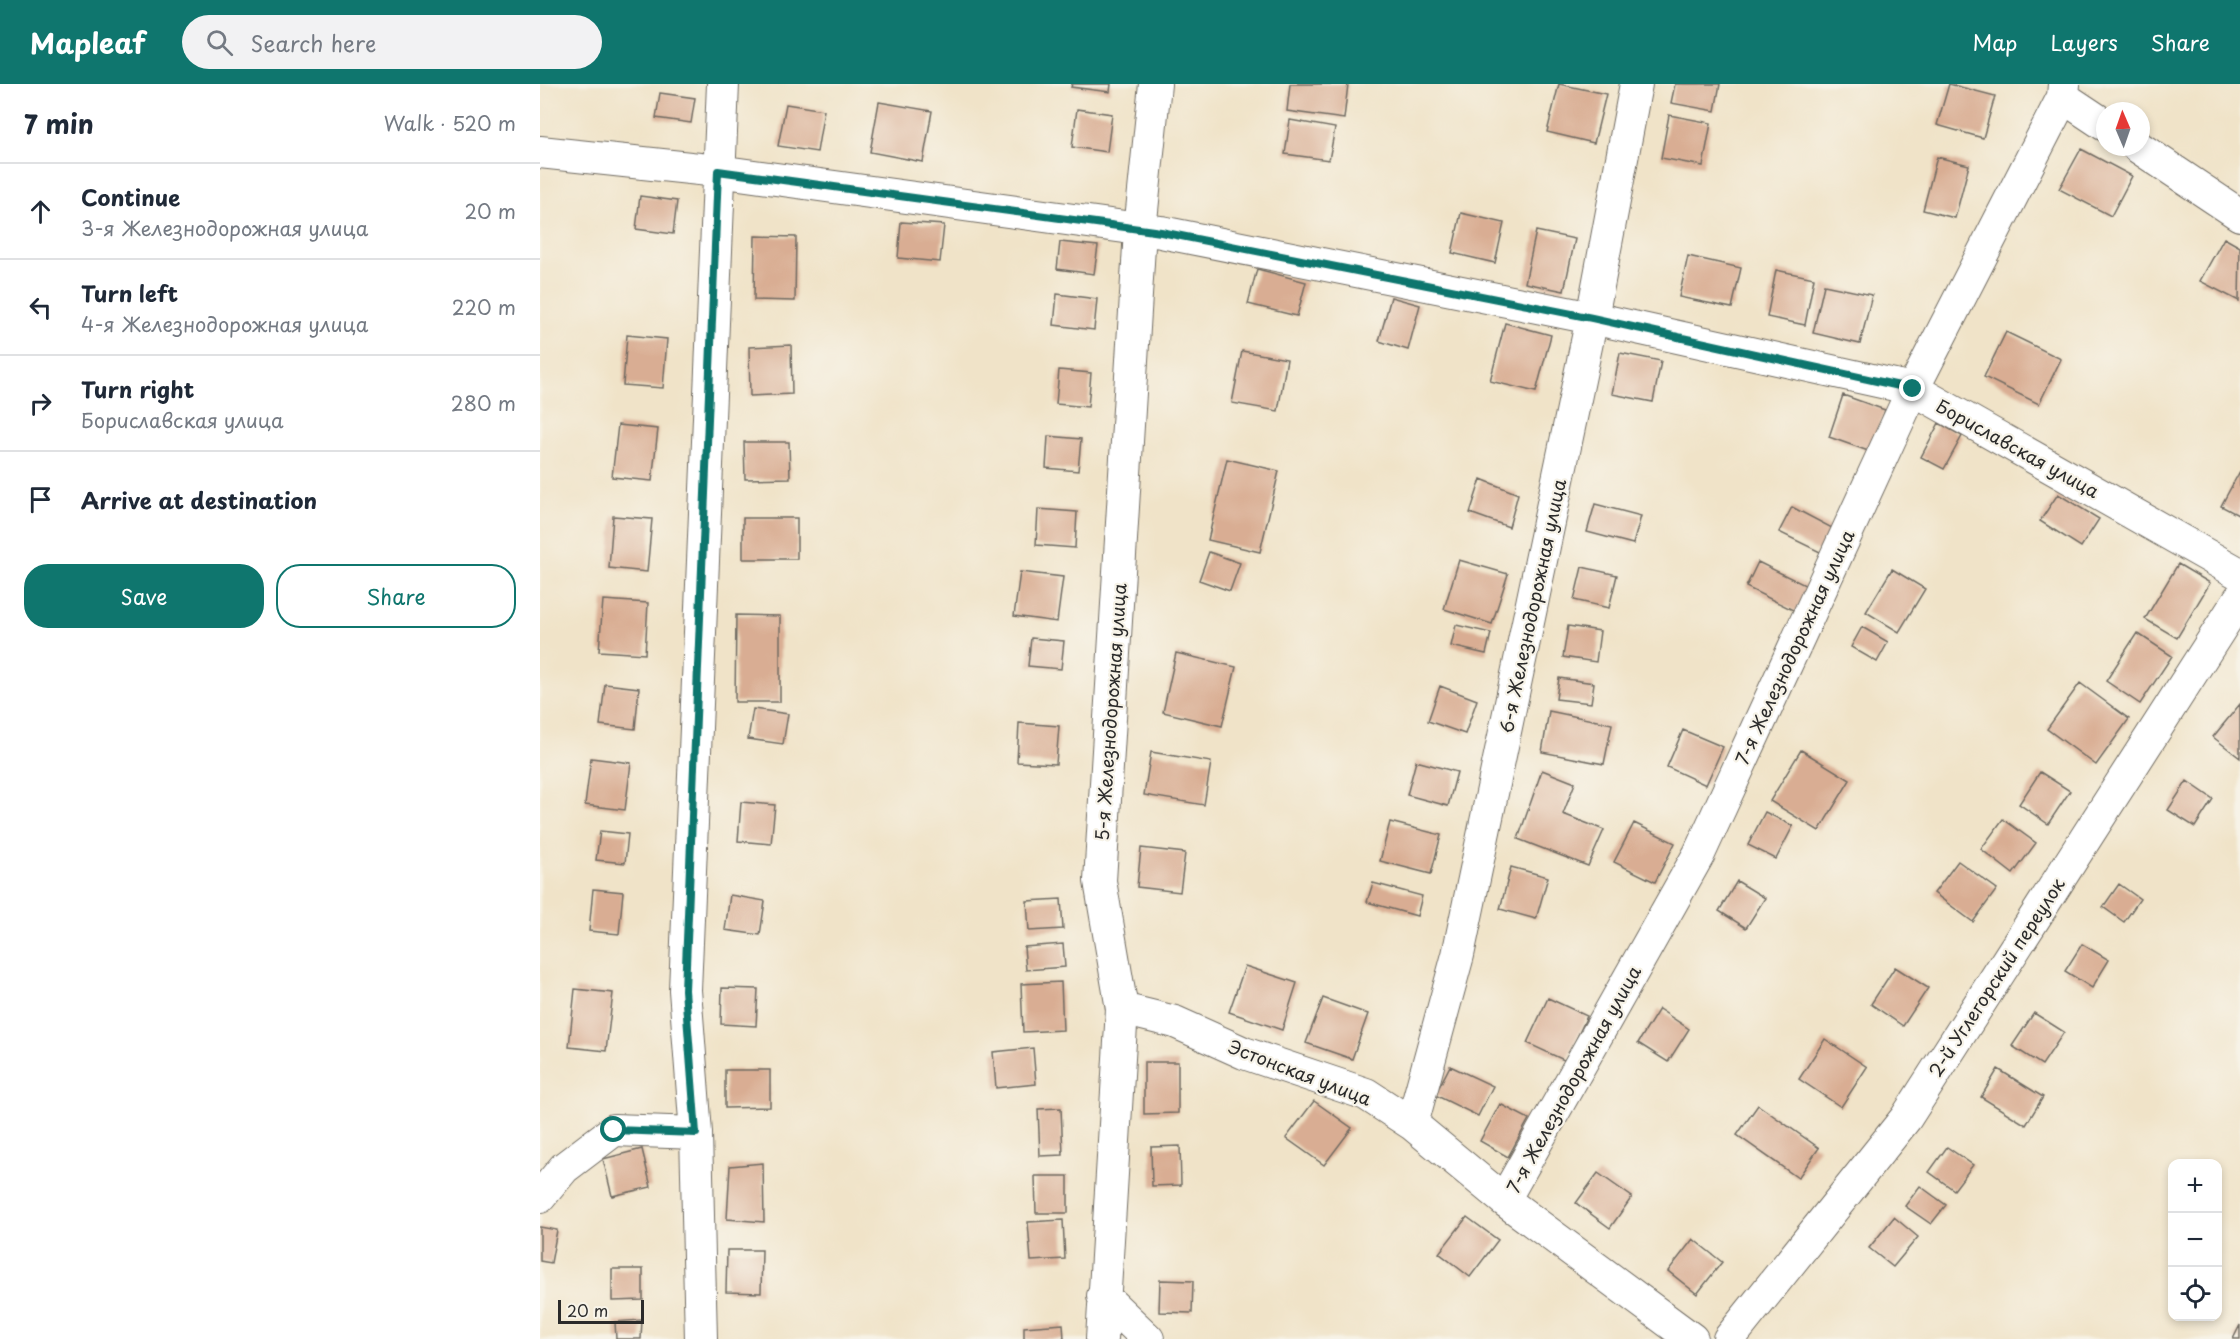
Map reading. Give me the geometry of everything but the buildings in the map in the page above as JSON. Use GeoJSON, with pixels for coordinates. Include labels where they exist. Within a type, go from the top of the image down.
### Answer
{"type":"FeatureCollection","features":[{"type":"Feature","properties":{"kind":"street"},"geometry":{"type":"LineString","coordinates":[[700,1339],[696,1133],[685,990],[723,84]]}},
{"type":"Feature","properties":{"kind":"street","name":"5-я Железнодорожная улица"},"geometry":{"type":"LineString","coordinates":[[1102,1339],[1122,1009],[1100,881],[1140,230],[1155,84]]}},
{"type":"Feature","properties":{"kind":"street","name":"6-я Железнодорожная улица"},"geometry":{"type":"LineString","coordinates":[[1412,1124],[1458,956],[1592,318],[1636,84]]}},
{"type":"Feature","properties":{"kind":"street"},"geometry":{"type":"LineString","coordinates":[[2063,90],[2096,118]]}},
{"type":"Feature","properties":{"kind":"street","name":"7-я Железнодорожная улица"},"geometry":{"type":"LineString","coordinates":[[1504,1200],[1700,854],[1913,389],[2063,90]]}},
{"type":"Feature","properties":{"kind":"street","name":"Бориславская улица"},"geometry":{"type":"LineString","coordinates":[[540,152],[718,171],[1140,230],[1592,318],[1913,389],[2240,574]]}},
{"type":"Feature","properties":{"kind":"street"},"geometry":{"type":"LineString","coordinates":[[2150,155],[2240,215]]}},
{"type":"Feature","properties":{"kind":"street","name":"2-й Углегорский переулок"},"geometry":{"type":"LineString","coordinates":[[1729,1339],[1906,1118],[2240,598]]}},
{"type":"Feature","properties":{"kind":"street","name":"Эстонская улица"},"geometry":{"type":"LineString","coordinates":[[1122,1009],[1175,1022],[1244,1053],[1366,1094],[1412,1124],[1504,1200],[1692,1339]]}},
{"type":"Feature","properties":{"kind":"street"},"geometry":{"type":"LineString","coordinates":[[540,1197],[564,1168],[614,1130],[696,1133]]}},
{"type":"Feature","properties":{"kind":"street"},"geometry":{"type":"LineString","coordinates":[[1103,1296],[1148,1339]]}},
{"type":"Feature","properties":{"kind":"route"},"geometry":{"type":"LineString","coordinates":[[614,1130],[696,1133],[685,990],[718,171],[1161,232],[1592,318],[1913,389]]}}]}
